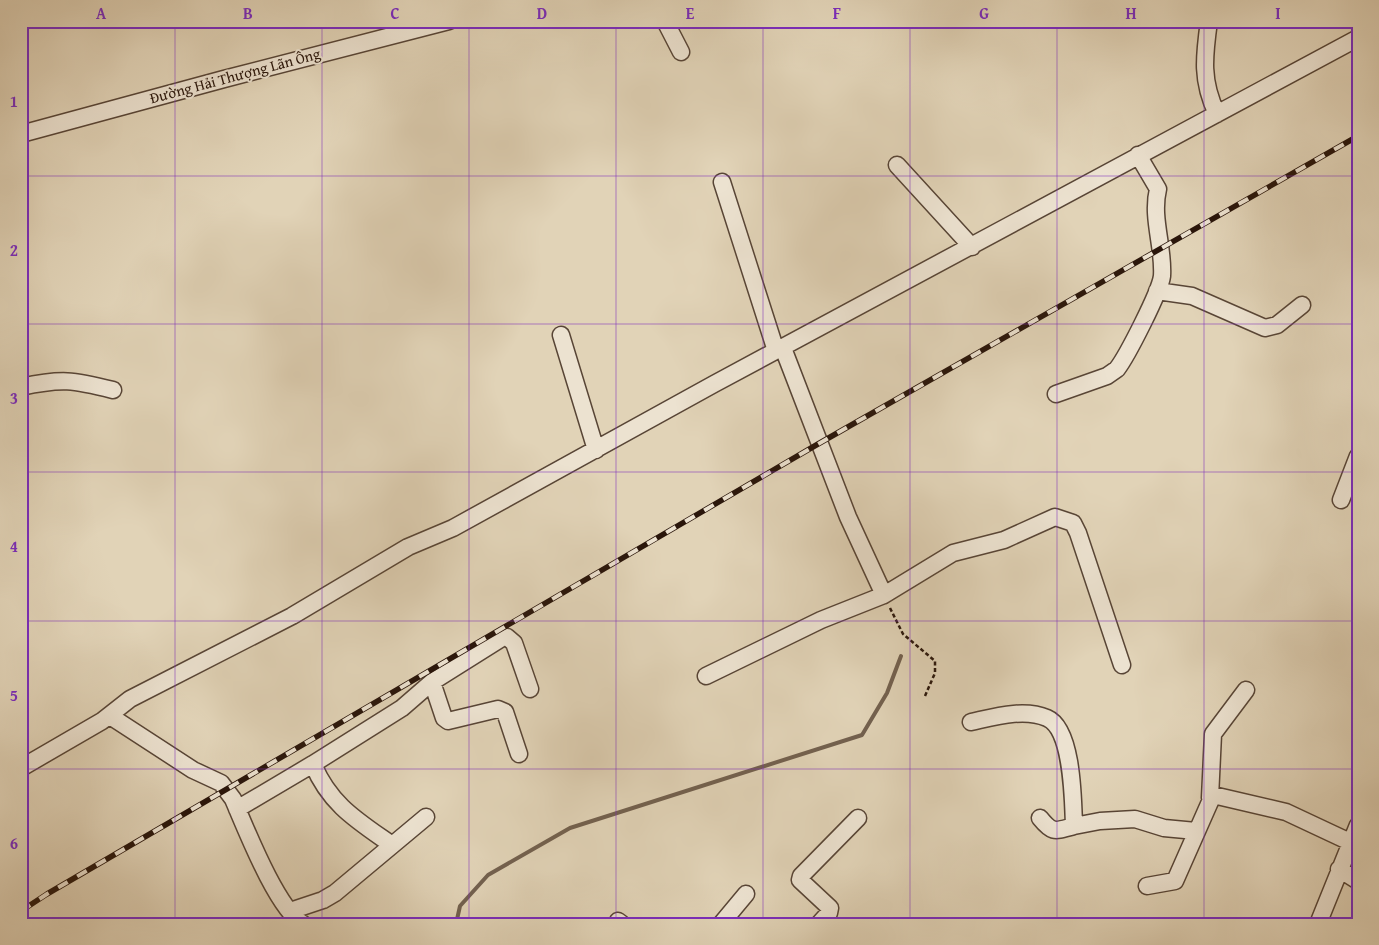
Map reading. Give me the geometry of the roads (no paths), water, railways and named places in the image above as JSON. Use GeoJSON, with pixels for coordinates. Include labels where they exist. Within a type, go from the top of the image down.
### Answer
{"type":"FeatureCollection","features":[{"type":"Feature","properties":{"kind":"street","name":"Đường Hải Thượng Lãn Ông"},"geometry":{"type":"LineString","coordinates":[[21,134],[241,74],[449,21]]}},
{"type":"Feature","properties":{"kind":"street"},"geometry":{"type":"LineString","coordinates":[[665,21],[681,52]]}},
{"type":"Feature","properties":{"kind":"street"},"geometry":{"type":"LineString","coordinates":[[1209,21],[1204,62],[1205,85],[1217,114]]}},
{"type":"Feature","properties":{"kind":"street"},"geometry":{"type":"LineString","coordinates":[[21,768],[110,716],[130,699],[292,616],[408,547],[453,528],[1138,155],[1358,38]]}},
{"type":"Feature","properties":{"kind":"street"},"geometry":{"type":"LineString","coordinates":[[1056,394],[1107,376],[1117,369],[1157,290],[1162,275],[1160,231],[1154,206],[1158,189],[1138,155]]}},
{"type":"Feature","properties":{"kind":"street"},"geometry":{"type":"LineString","coordinates":[[897,165],[972,247]]}},
{"type":"Feature","properties":{"kind":"street"},"geometry":{"type":"LineString","coordinates":[[722,182],[780,349],[848,517],[884,595]]}},
{"type":"Feature","properties":{"kind":"street"},"geometry":{"type":"LineString","coordinates":[[1157,290],[1192,296],[1265,328],[1277,325],[1302,305]]}},
{"type":"Feature","properties":{"kind":"street"},"geometry":{"type":"LineString","coordinates":[[561,335],[596,450]]}},
{"type":"Feature","properties":{"kind":"street"},"geometry":{"type":"LineString","coordinates":[[21,387],[48,381],[69,380],[113,390]]}},
{"type":"Feature","properties":{"kind":"street"},"geometry":{"type":"LineString","coordinates":[[1341,500],[1358,456]]}},
{"type":"Feature","properties":{"kind":"street"},"geometry":{"type":"LineString","coordinates":[[706,676],[821,620],[884,595],[953,553],[1004,540],[1055,517],[1064,518],[1072,523],[1078,533],[1122,665]]}},
{"type":"Feature","properties":{"kind":"street"},"geometry":{"type":"LineString","coordinates":[[237,809],[402,708],[432,682],[507,637],[514,642],[530,689]]}},
{"type":"Feature","properties":{"kind":"street"},"geometry":{"type":"LineString","coordinates":[[432,682],[444,718],[448,721],[498,709],[505,712],[518,754]]}},
{"type":"Feature","properties":{"kind":"street"},"geometry":{"type":"LineString","coordinates":[[1147,886],[1175,881],[1210,798],[1213,734],[1246,690]]}},
{"type":"Feature","properties":{"kind":"street"},"geometry":{"type":"LineString","coordinates":[[971,722],[1001,715],[1035,715],[1054,722],[1062,732],[1069,762],[1074,826]]}},
{"type":"Feature","properties":{"kind":"street"},"geometry":{"type":"LineString","coordinates":[[110,716],[193,770],[221,783],[237,809],[275,889],[290,911],[303,924]]}},
{"type":"Feature","properties":{"kind":"street"},"geometry":{"type":"LineString","coordinates":[[313,764],[328,793],[342,809],[392,845]]}},
{"type":"Feature","properties":{"kind":"street"},"geometry":{"type":"LineString","coordinates":[[1210,798],[1218,795],[1286,812],[1350,842]]}},
{"type":"Feature","properties":{"kind":"street"},"geometry":{"type":"LineString","coordinates":[[290,911],[323,900],[426,817]]}},
{"type":"Feature","properties":{"kind":"street"},"geometry":{"type":"LineString","coordinates":[[819,924],[829,913],[830,908],[800,880],[801,876],[858,818]]}},
{"type":"Feature","properties":{"kind":"street"},"geometry":{"type":"LineString","coordinates":[[1040,818],[1049,829],[1054,831],[1100,821],[1135,819],[1164,828],[1196,831]]}},
{"type":"Feature","properties":{"kind":"street"},"geometry":{"type":"LineString","coordinates":[[1320,923],[1339,869],[1358,825]]}},
{"type":"Feature","properties":{"kind":"street"},"geometry":{"type":"LineString","coordinates":[[1339,869],[1358,881]]}},
{"type":"Feature","properties":{"kind":"street"},"geometry":{"type":"LineString","coordinates":[[722,924],[746,894]]}},
{"type":"Feature","properties":{"kind":"waterway"},"geometry":{"type":"LineString","coordinates":[[456,924],[460,906],[488,875],[570,828],[862,735],[887,693],[901,656]]}},
{"type":"Feature","properties":{"kind":"railway"},"geometry":{"type":"LineString","coordinates":[[21,911],[47,894],[818,444],[1358,136]]}}]}
